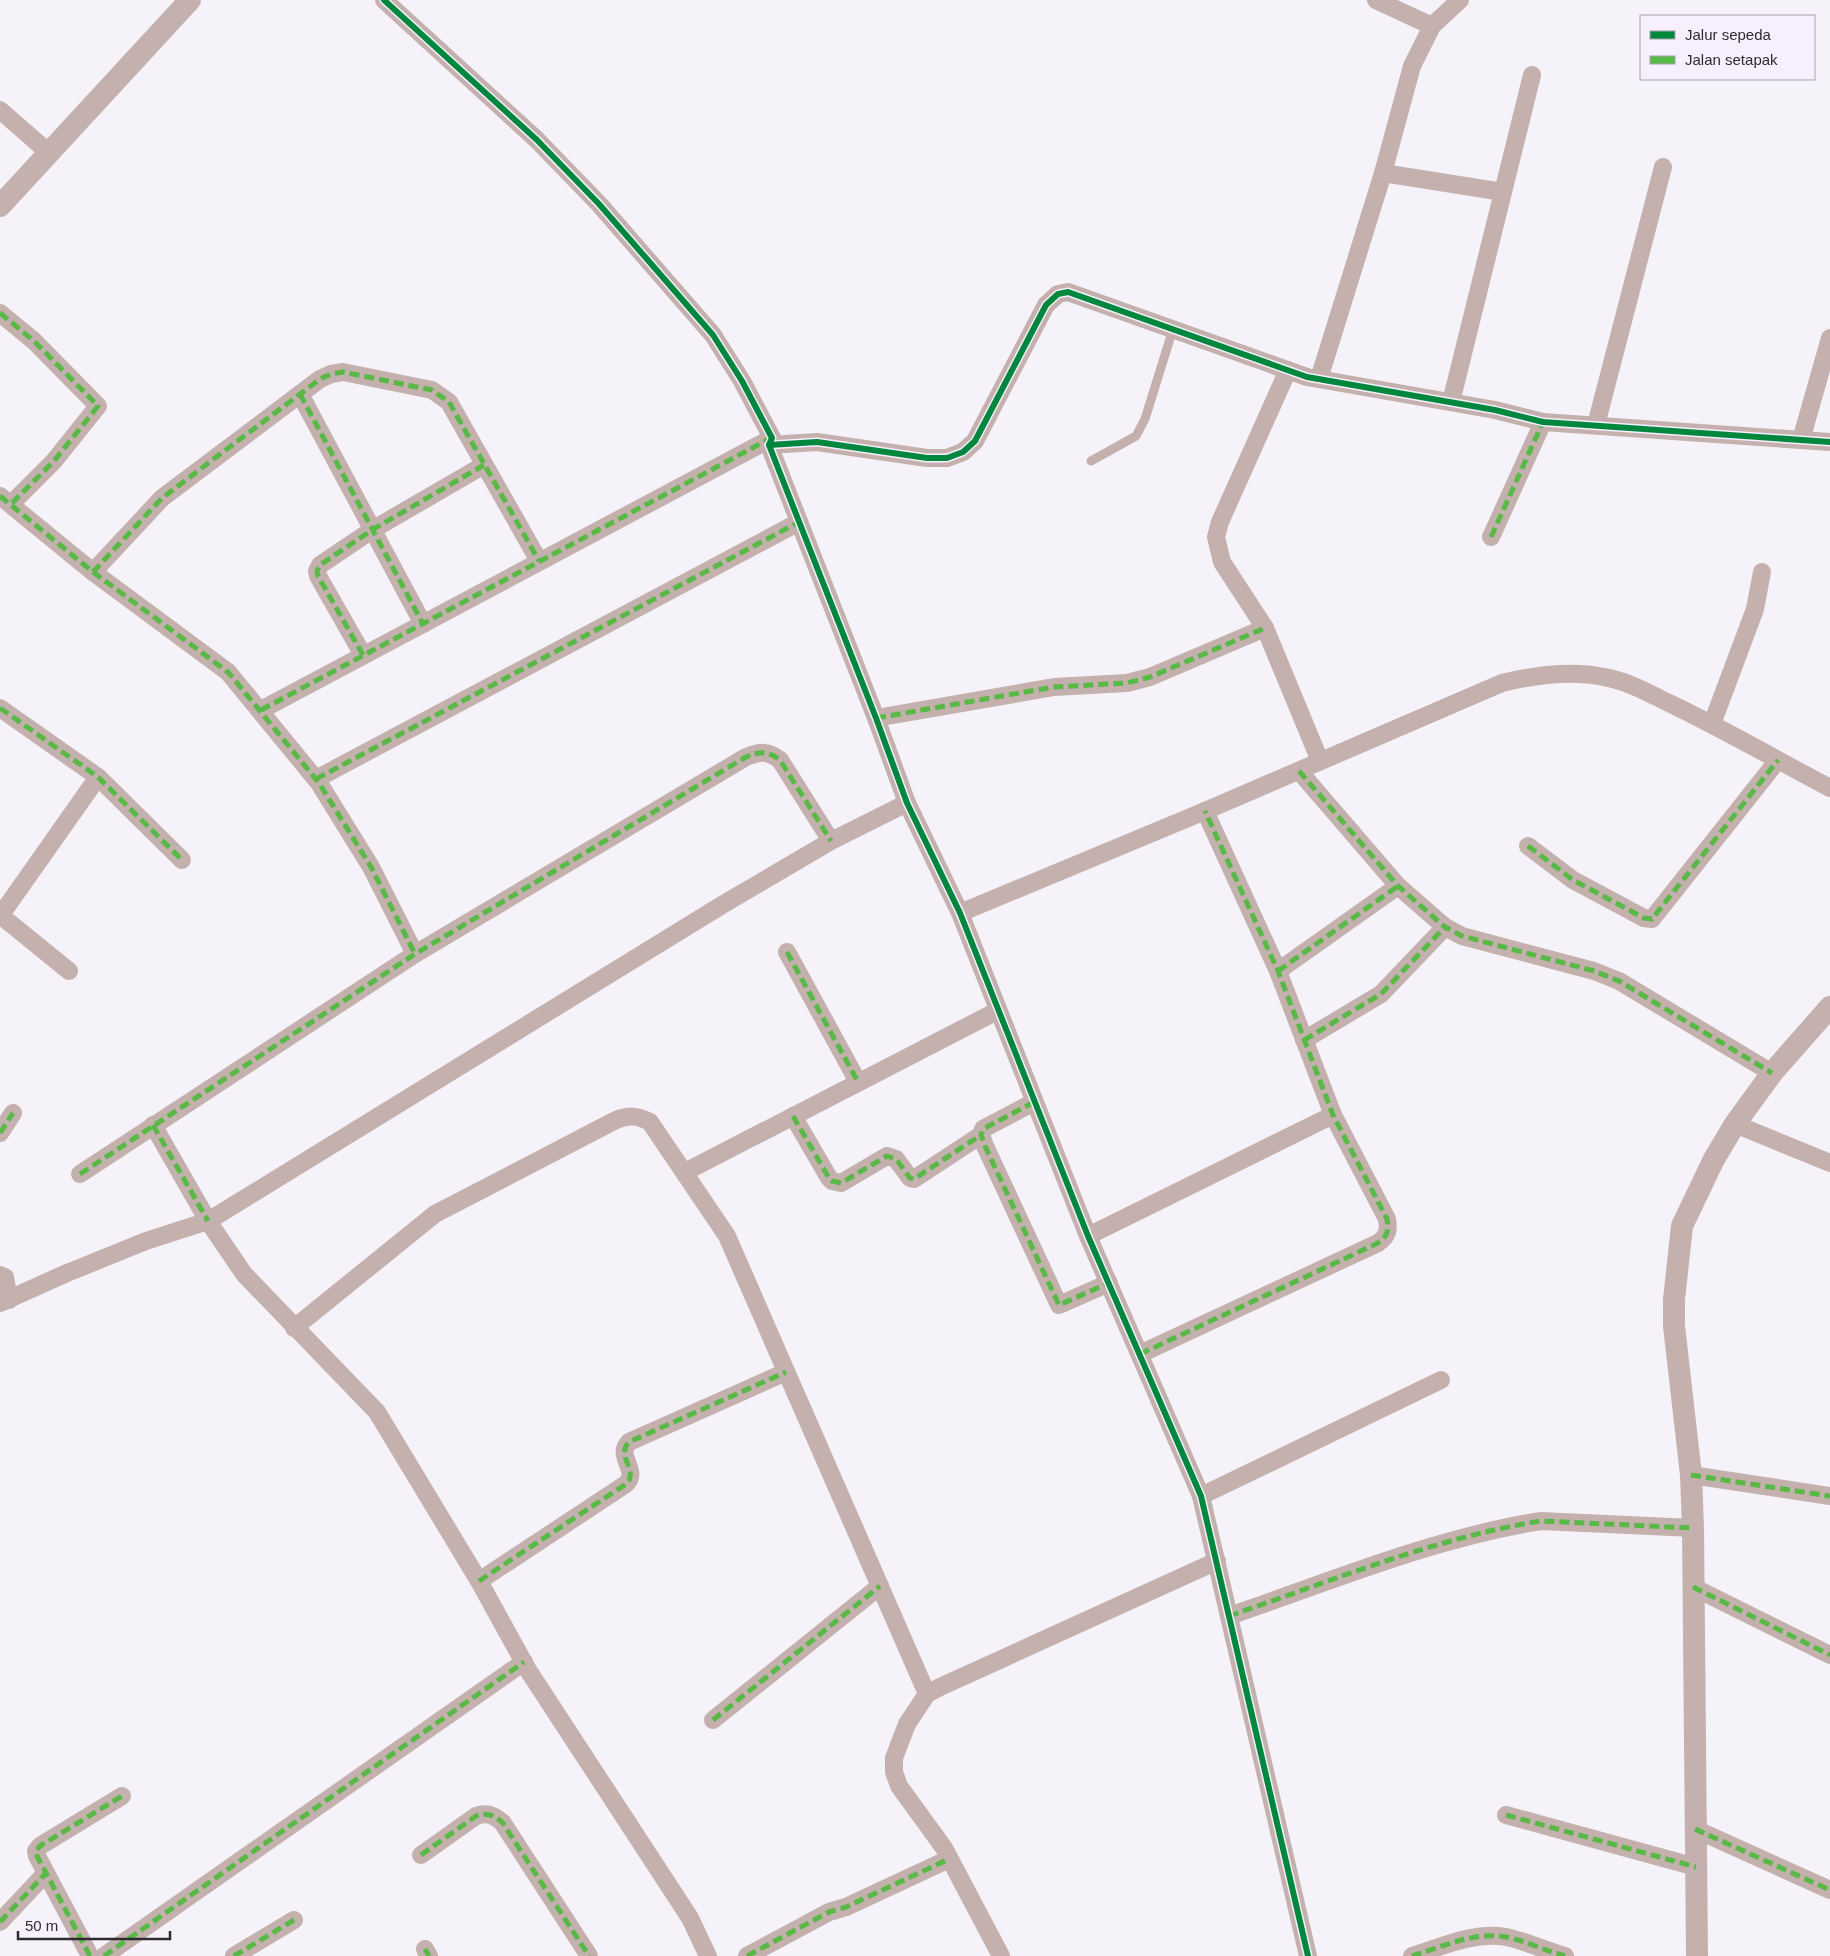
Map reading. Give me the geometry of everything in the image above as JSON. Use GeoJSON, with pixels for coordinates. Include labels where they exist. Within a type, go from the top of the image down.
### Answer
{"type":"FeatureCollection","features":[{"type":"Feature","properties":{"kind":"street"},"geometry":{"type":"LineString","coordinates":[[0,206],[190,0]]}},
{"type":"Feature","properties":{"kind":"street"},"geometry":{"type":"LineString","coordinates":[[384,0],[537,140],[599,204],[713,335],[742,381],[770,441],[799,522],[876,718],[907,803],[960,913],[1088,1236],[1201,1496],[1308,1956]]}},
{"type":"Feature","properties":{"kind":"street"},"geometry":{"type":"LineString","coordinates":[[1376,0],[1432,26]]}},
{"type":"Feature","properties":{"kind":"street"},"geometry":{"type":"LineString","coordinates":[[1319,379],[1383,173],[1412,66],[1432,26],[1460,0]]}},
{"type":"Feature","properties":{"kind":"street"},"geometry":{"type":"LineString","coordinates":[[1451,402],[1532,75]]}},
{"type":"Feature","properties":{"kind":"street"},"geometry":{"type":"LineString","coordinates":[[0,110],[48,152]]}},
{"type":"Feature","properties":{"kind":"street"},"geometry":{"type":"LineString","coordinates":[[1596,426],[1663,167]]}},
{"type":"Feature","properties":{"kind":"street"},"geometry":{"type":"LineString","coordinates":[[1383,173],[1503,192]]}},
{"type":"Feature","properties":{"kind":"street"},"geometry":{"type":"LineString","coordinates":[[262,710],[539,561],[770,441],[817,442],[927,458],[947,458],[963,452],[975,441],[1046,305],[1058,294],[1075,293],[1288,370],[1319,379],[1451,402],[1543,422],[1830,442]]}},
{"type":"Feature","properties":{"kind":"street"},"geometry":{"type":"LineString","coordinates":[[0,313],[34,341],[98,406],[54,461],[5,500],[93,572],[228,672],[262,710],[316,779],[371,867],[416,954]]}},
{"type":"Feature","properties":{"kind":"street"},"geometry":{"type":"LineString","coordinates":[[1802,440],[1830,338]]}},
{"type":"Feature","properties":{"kind":"street"},"geometry":{"type":"LineString","coordinates":[[1288,370],[1220,522],[1216,537],[1222,562],[1265,628],[1320,761]]}},
{"type":"Feature","properties":{"kind":"street"},"geometry":{"type":"LineString","coordinates":[[93,572],[162,498],[300,394],[331,374],[343,372],[432,390],[449,402],[539,561]]}},
{"type":"Feature","properties":{"kind":"street"},"geometry":{"type":"LineString","coordinates":[[300,394],[423,624]]}},
{"type":"Feature","properties":{"kind":"street"},"geometry":{"type":"LineString","coordinates":[[1492,537],[1543,422]]}},
{"type":"Feature","properties":{"kind":"street"},"geometry":{"type":"LineString","coordinates":[[364,655],[318,576],[317,571],[320,565],[372,530],[484,465]]}},
{"type":"Feature","properties":{"kind":"street"},"geometry":{"type":"LineString","coordinates":[[316,779],[799,522]]}},
{"type":"Feature","properties":{"kind":"street"},"geometry":{"type":"LineString","coordinates":[[1712,724],[1755,609],[1762,572]]}},
{"type":"Feature","properties":{"kind":"street"},"geometry":{"type":"LineString","coordinates":[[876,718],[1054,687],[1127,682],[1150,678],[1265,628]]}},
{"type":"Feature","properties":{"kind":"street"},"geometry":{"type":"LineString","coordinates":[[960,913],[1205,811],[1502,683],[1525,677],[1579,674],[1605,677],[1632,685],[1712,724],[1830,788]]}},
{"type":"Feature","properties":{"kind":"street"},"geometry":{"type":"LineString","coordinates":[[0,708],[98,777],[182,860]]}},
{"type":"Feature","properties":{"kind":"street"},"geometry":{"type":"LineString","coordinates":[[80,1174],[416,954],[746,757],[758,752],[769,752],[780,760],[831,841]]}},
{"type":"Feature","properties":{"kind":"street"},"geometry":{"type":"LineString","coordinates":[[1528,846],[1572,880],[1644,918],[1652,919],[1778,760]]}},
{"type":"Feature","properties":{"kind":"street"},"geometry":{"type":"LineString","coordinates":[[1299,771],[1398,886],[1444,927],[1462,936],[1594,971],[1620,981],[1772,1073]]}},
{"type":"Feature","properties":{"kind":"street"},"geometry":{"type":"LineString","coordinates":[[69,971],[0,916],[98,777]]}},
{"type":"Feature","properties":{"kind":"street"},"geometry":{"type":"LineString","coordinates":[[0,1275],[6,1277],[4,1302],[67,1273],[146,1241],[208,1221],[722,905],[831,841],[907,803]]}},
{"type":"Feature","properties":{"kind":"street"},"geometry":{"type":"LineString","coordinates":[[1140,1354],[1378,1243],[1386,1237],[1388,1228],[1387,1219],[1333,1115],[1278,971],[1205,811]]}},
{"type":"Feature","properties":{"kind":"street"},"geometry":{"type":"LineString","coordinates":[[1278,971],[1398,886]]}},
{"type":"Feature","properties":{"kind":"street"},"geometry":{"type":"LineString","coordinates":[[1304,1040],[1381,994],[1444,927]]}},
{"type":"Feature","properties":{"kind":"street"},"geometry":{"type":"LineString","coordinates":[[787,952],[858,1082]]}},
{"type":"Feature","properties":{"kind":"street"},"geometry":{"type":"LineString","coordinates":[[1697,1956],[1693,1528],[1691,1475],[1674,1326],[1678,1254],[1682,1226],[1688,1208],[1735,1124],[1772,1073],[1830,1007]]}},
{"type":"Feature","properties":{"kind":"street"},"geometry":{"type":"LineString","coordinates":[[685,1172],[997,1010]]}},
{"type":"Feature","properties":{"kind":"street"},"geometry":{"type":"LineString","coordinates":[[793,1116],[828,1178],[841,1183],[887,1156],[896,1159],[910,1178],[914,1179],[981,1135],[983,1129],[1034,1102]]}},
{"type":"Feature","properties":{"kind":"street"},"geometry":{"type":"LineString","coordinates":[[0,1133],[13,1113]]}},
{"type":"Feature","properties":{"kind":"street"},"geometry":{"type":"LineString","coordinates":[[1088,1236],[1333,1115]]}},
{"type":"Feature","properties":{"kind":"street"},"geometry":{"type":"LineString","coordinates":[[294,1328],[435,1214],[614,1121],[626,1116],[640,1116],[650,1122],[726,1236],[928,1694]]}},
{"type":"Feature","properties":{"kind":"street"},"geometry":{"type":"LineString","coordinates":[[1735,1124],[1830,1163]]}},
{"type":"Feature","properties":{"kind":"street"},"geometry":{"type":"LineString","coordinates":[[153,1126],[208,1221],[244,1274],[377,1412],[479,1580],[524,1662],[690,1918],[708,1956]]}},
{"type":"Feature","properties":{"kind":"street"},"geometry":{"type":"LineString","coordinates":[[981,1135],[1059,1305],[1109,1283]]}},
{"type":"Feature","properties":{"kind":"street"},"geometry":{"type":"LineString","coordinates":[[479,1580],[630,1481],[631,1473],[623,1454],[624,1447],[629,1442],[786,1372]]}},
{"type":"Feature","properties":{"kind":"street"},"geometry":{"type":"LineString","coordinates":[[1201,1496],[1442,1380]]}},
{"type":"Feature","properties":{"kind":"street"},"geometry":{"type":"LineString","coordinates":[[1691,1475],[1830,1496]]}},
{"type":"Feature","properties":{"kind":"street"},"geometry":{"type":"LineString","coordinates":[[1229,1616],[1456,1539],[1516,1525],[1541,1521],[1693,1528]]}},
{"type":"Feature","properties":{"kind":"street"},"geometry":{"type":"LineString","coordinates":[[1001,1956],[949,1859],[899,1786],[894,1772],[894,1758],[898,1744],[915,1711],[928,1694],[1216,1561]]}},
{"type":"Feature","properties":{"kind":"street"},"geometry":{"type":"LineString","coordinates":[[713,1720],[880,1586]]}},
{"type":"Feature","properties":{"kind":"street"},"geometry":{"type":"LineString","coordinates":[[1693,1587],[1830,1655]]}},
{"type":"Feature","properties":{"kind":"street"},"geometry":{"type":"LineString","coordinates":[[104,1956],[524,1662]]}},
{"type":"Feature","properties":{"kind":"street"},"geometry":{"type":"LineString","coordinates":[[90,1956],[37,1856],[38,1848],[122,1796]]}},
{"type":"Feature","properties":{"kind":"street"},"geometry":{"type":"LineString","coordinates":[[420,1855],[476,1816],[485,1813],[495,1816],[502,1822],[589,1956]]}},
{"type":"Feature","properties":{"kind":"street"},"geometry":{"type":"LineString","coordinates":[[1506,1815],[1696,1866]]}},
{"type":"Feature","properties":{"kind":"street"},"geometry":{"type":"LineString","coordinates":[[1695,1829],[1830,1890]]}},
{"type":"Feature","properties":{"kind":"street"},"geometry":{"type":"LineString","coordinates":[[747,1956],[829,1912],[846,1907],[949,1859]]}},
{"type":"Feature","properties":{"kind":"street"},"geometry":{"type":"LineString","coordinates":[[0,1922],[46,1873]]}},
{"type":"Feature","properties":{"kind":"street"},"geometry":{"type":"LineString","coordinates":[[234,1956],[294,1920]]}},
{"type":"Feature","properties":{"kind":"street"},"geometry":{"type":"LineString","coordinates":[[1412,1956],[1465,1940],[1489,1936],[1506,1937],[1565,1956]]}},
{"type":"Feature","properties":{"kind":"lane"},"geometry":{"type":"LineString","coordinates":[[1091,461],[1136,436],[1145,419],[1173,329]]}},
{"type":"Feature","properties":{"kind":"marked path"},"geometry":{"type":"LineString","coordinates":[[0,313],[34,341],[98,406],[54,461],[11,504]]}},
{"type":"Feature","properties":{"kind":"marked path"},"geometry":{"type":"LineString","coordinates":[[93,572],[162,498],[320,379],[331,374],[343,372],[432,390],[449,402],[539,561]]}},
{"type":"Feature","properties":{"kind":"marked path"},"geometry":{"type":"LineString","coordinates":[[300,394],[423,624]]}},
{"type":"Feature","properties":{"kind":"marked path"},"geometry":{"type":"LineString","coordinates":[[1491,537],[1543,422]]}},
{"type":"Feature","properties":{"kind":"marked path"},"geometry":{"type":"LineString","coordinates":[[261,710],[771,438]]}},
{"type":"Feature","properties":{"kind":"marked path"},"geometry":{"type":"LineString","coordinates":[[363,655],[318,576],[317,571],[320,565],[372,530],[484,465]]}},
{"type":"Feature","properties":{"kind":"marked path"},"geometry":{"type":"LineString","coordinates":[[0,496],[93,572],[228,672],[319,783],[371,867],[415,954]]}},
{"type":"Feature","properties":{"kind":"marked path"},"geometry":{"type":"LineString","coordinates":[[316,779],[799,522]]}},
{"type":"Feature","properties":{"kind":"marked path"},"geometry":{"type":"LineString","coordinates":[[876,718],[1054,687],[1127,683],[1150,677],[1265,628]]}},
{"type":"Feature","properties":{"kind":"marked path"},"geometry":{"type":"LineString","coordinates":[[0,708],[98,777],[182,860]]}},
{"type":"Feature","properties":{"kind":"marked path"},"geometry":{"type":"LineString","coordinates":[[80,1174],[415,954],[746,757],[764,753],[780,760],[831,841]]}},
{"type":"Feature","properties":{"kind":"marked path"},"geometry":{"type":"LineString","coordinates":[[1528,846],[1573,880],[1644,918],[1652,919],[1778,760]]}},
{"type":"Feature","properties":{"kind":"marked path"},"geometry":{"type":"LineString","coordinates":[[1299,771],[1398,886],[1445,927],[1462,936],[1594,971],[1619,981],[1772,1073]]}},
{"type":"Feature","properties":{"kind":"marked path"},"geometry":{"type":"LineString","coordinates":[[1140,1354],[1378,1243],[1384,1238],[1388,1230],[1387,1219],[1333,1115],[1278,971],[1205,811]]}},
{"type":"Feature","properties":{"kind":"marked path"},"geometry":{"type":"LineString","coordinates":[[1278,971],[1398,886]]}},
{"type":"Feature","properties":{"kind":"marked path"},"geometry":{"type":"LineString","coordinates":[[1304,1040],[1381,994],[1445,927]]}},
{"type":"Feature","properties":{"kind":"marked path"},"geometry":{"type":"LineString","coordinates":[[787,952],[858,1082]]}},
{"type":"Feature","properties":{"kind":"marked path"},"geometry":{"type":"LineString","coordinates":[[1034,1102],[983,1129],[981,1135],[985,1146],[1059,1305],[1109,1283]]}},
{"type":"Feature","properties":{"kind":"marked path"},"geometry":{"type":"LineString","coordinates":[[0,1133],[13,1113]]}},
{"type":"Feature","properties":{"kind":"marked path"},"geometry":{"type":"LineString","coordinates":[[793,1116],[829,1178],[832,1181],[841,1183],[887,1156],[896,1159],[910,1178],[914,1179],[981,1135]]}},
{"type":"Feature","properties":{"kind":"marked path"},"geometry":{"type":"LineString","coordinates":[[153,1125],[208,1221]]}},
{"type":"Feature","properties":{"kind":"marked path"},"geometry":{"type":"LineString","coordinates":[[479,1581],[626,1484],[630,1479],[625,1453],[625,1447],[629,1442],[786,1372]]}},
{"type":"Feature","properties":{"kind":"marked path"},"geometry":{"type":"LineString","coordinates":[[1691,1475],[1830,1496]]}},
{"type":"Feature","properties":{"kind":"marked path"},"geometry":{"type":"LineString","coordinates":[[1229,1616],[1423,1549],[1502,1528],[1541,1521],[1693,1528]]}},
{"type":"Feature","properties":{"kind":"marked path"},"geometry":{"type":"LineString","coordinates":[[713,1720],[880,1586]]}},
{"type":"Feature","properties":{"kind":"marked path"},"geometry":{"type":"LineString","coordinates":[[1693,1587],[1830,1655]]}},
{"type":"Feature","properties":{"kind":"marked path"},"geometry":{"type":"LineString","coordinates":[[104,1956],[524,1662]]}},
{"type":"Feature","properties":{"kind":"marked path"},"geometry":{"type":"LineString","coordinates":[[90,1956],[36,1851],[40,1846],[122,1796]]}},
{"type":"Feature","properties":{"kind":"marked path"},"geometry":{"type":"LineString","coordinates":[[421,1855],[476,1816],[487,1814],[496,1818],[502,1822],[589,1956]]}},
{"type":"Feature","properties":{"kind":"marked path"},"geometry":{"type":"LineString","coordinates":[[1506,1815],[1696,1867]]}},
{"type":"Feature","properties":{"kind":"marked path"},"geometry":{"type":"LineString","coordinates":[[1695,1829],[1830,1890]]}},
{"type":"Feature","properties":{"kind":"marked path"},"geometry":{"type":"LineString","coordinates":[[747,1956],[829,1912],[846,1907],[949,1859]]}},
{"type":"Feature","properties":{"kind":"marked path"},"geometry":{"type":"LineString","coordinates":[[0,1922],[46,1873]]}},
{"type":"Feature","properties":{"kind":"marked path"},"geometry":{"type":"LineString","coordinates":[[234,1956],[294,1920]]}},
{"type":"Feature","properties":{"kind":"marked path"},"geometry":{"type":"LineString","coordinates":[[1412,1956],[1458,1941],[1482,1936],[1506,1937],[1565,1956]]}},
{"type":"Feature","properties":{"kind":"marked path"},"geometry":{"type":"LineString","coordinates":[[425,1949],[429,1956]]}},
{"type":"Feature","properties":{"kind":"cycle path"},"geometry":{"type":"LineString","coordinates":[[384,0],[537,140],[599,204],[713,335],[742,381],[772,438],[769,445],[876,718],[907,803],[960,913],[1088,1236],[1201,1496],[1308,1956]]}},
{"type":"Feature","properties":{"kind":"cycle path"},"geometry":{"type":"LineString","coordinates":[[769,445],[817,442],[927,458],[947,458],[963,452],[975,441],[1046,305],[1058,294],[1068,292],[1307,377],[1495,410],[1543,422],[1830,442]]}}]}
